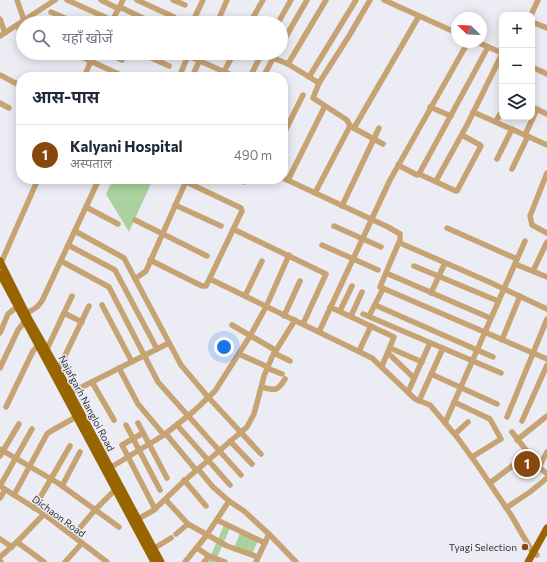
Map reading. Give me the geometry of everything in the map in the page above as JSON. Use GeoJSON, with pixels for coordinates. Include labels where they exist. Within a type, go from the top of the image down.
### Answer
{"type":"FeatureCollection","features":[{"type":"Feature","properties":{"kind":"main road","name":"Najafgarh Nangloi Road"},"geometry":{"type":"LineString","coordinates":[[0,262],[25,317],[47,349],[68,394],[107,469],[138,519],[161,562]]}},
{"type":"Feature","properties":{"kind":"main road"},"geometry":{"type":"LineString","coordinates":[[0,274],[17,307],[25,317],[38,346],[68,394],[76,417],[107,469],[115,490],[154,562]]}},
{"type":"Feature","properties":{"kind":"main road"},"geometry":{"type":"LineString","coordinates":[[533,562],[547,528]]}},
{"type":"Feature","properties":{"kind":"main road"},"geometry":{"type":"LineString","coordinates":[[528,562],[547,538]]}},
{"type":"Feature","properties":{"kind":"street"},"geometry":{"type":"LineString","coordinates":[[17,0],[23,16]]}},
{"type":"Feature","properties":{"kind":"street"},"geometry":{"type":"LineString","coordinates":[[41,0],[43,7]]}},
{"type":"Feature","properties":{"kind":"street"},"geometry":{"type":"LineString","coordinates":[[30,16],[55,0]]}},
{"type":"Feature","properties":{"kind":"street"},"geometry":{"type":"LineString","coordinates":[[67,0],[101,16]]}},
{"type":"Feature","properties":{"kind":"street"},"geometry":{"type":"LineString","coordinates":[[101,0],[137,16]]}},
{"type":"Feature","properties":{"kind":"street"},"geometry":{"type":"LineString","coordinates":[[116,16],[124,0]]}},
{"type":"Feature","properties":{"kind":"street"},"geometry":{"type":"LineString","coordinates":[[137,0],[172,16]]}},
{"type":"Feature","properties":{"kind":"street"},"geometry":{"type":"LineString","coordinates":[[173,0],[184,5]]}},
{"type":"Feature","properties":{"kind":"street"},"geometry":{"type":"LineString","coordinates":[[195,16],[203,0]]}},
{"type":"Feature","properties":{"kind":"street"},"geometry":{"type":"LineString","coordinates":[[220,16],[227,0]]}},
{"type":"Feature","properties":{"kind":"street"},"geometry":{"type":"LineString","coordinates":[[254,16],[263,0]]}},
{"type":"Feature","properties":{"kind":"street"},"geometry":{"type":"LineString","coordinates":[[282,16],[291,0]]}},
{"type":"Feature","properties":{"kind":"street"},"geometry":{"type":"LineString","coordinates":[[288,33],[307,0]]}},
{"type":"Feature","properties":{"kind":"street"},"geometry":{"type":"LineString","coordinates":[[288,64],[326,0]]}},
{"type":"Feature","properties":{"kind":"street"},"geometry":{"type":"LineString","coordinates":[[309,77],[356,0]]}},
{"type":"Feature","properties":{"kind":"street"},"geometry":{"type":"LineString","coordinates":[[370,0],[319,83],[312,98],[347,120],[352,127],[383,144]]}},
{"type":"Feature","properties":{"kind":"street"},"geometry":{"type":"LineString","coordinates":[[384,0],[451,30]]}},
{"type":"Feature","properties":{"kind":"street"},"geometry":{"type":"LineString","coordinates":[[532,12],[538,0]]}},
{"type":"Feature","properties":{"kind":"street"},"geometry":{"type":"LineString","coordinates":[[51,12],[60,16]]}},
{"type":"Feature","properties":{"kind":"street"},"geometry":{"type":"LineString","coordinates":[[315,193],[352,127],[405,42],[419,16]]}},
{"type":"Feature","properties":{"kind":"street"},"geometry":{"type":"LineString","coordinates":[[0,19],[2,35],[16,25]]}},
{"type":"Feature","properties":{"kind":"street"},"geometry":{"type":"LineString","coordinates":[[535,23],[547,28]]}},
{"type":"Feature","properties":{"kind":"street"},"geometry":{"type":"LineString","coordinates":[[419,174],[488,47],[499,52]]}},
{"type":"Feature","properties":{"kind":"street"},"geometry":{"type":"LineString","coordinates":[[319,332],[398,165],[464,48]]}},
{"type":"Feature","properties":{"kind":"street"},"geometry":{"type":"LineString","coordinates":[[156,60],[168,66]]}},
{"type":"Feature","properties":{"kind":"street"},"geometry":{"type":"LineString","coordinates":[[181,72],[186,60]]}},
{"type":"Feature","properties":{"kind":"street"},"geometry":{"type":"LineString","coordinates":[[223,72],[230,60]]}},
{"type":"Feature","properties":{"kind":"street"},"geometry":{"type":"LineString","coordinates":[[252,72],[258,60]]}},
{"type":"Feature","properties":{"kind":"street"},"geometry":{"type":"LineString","coordinates":[[266,72],[273,60]]}},
{"type":"Feature","properties":{"kind":"street"},"geometry":{"type":"LineString","coordinates":[[282,60],[319,83]]}},
{"type":"Feature","properties":{"kind":"street"},"geometry":{"type":"LineString","coordinates":[[436,181],[462,135],[499,60]]}},
{"type":"Feature","properties":{"kind":"street"},"geometry":{"type":"LineString","coordinates":[[87,72],[91,61],[114,72]]}},
{"type":"Feature","properties":{"kind":"street"},"geometry":{"type":"LineString","coordinates":[[194,72],[200,61],[219,72]]}},
{"type":"Feature","properties":{"kind":"street"},"geometry":{"type":"LineString","coordinates":[[535,68],[547,74]]}},
{"type":"Feature","properties":{"kind":"street"},"geometry":{"type":"LineString","coordinates":[[0,76],[16,84]]}},
{"type":"Feature","properties":{"kind":"street"},"geometry":{"type":"LineString","coordinates":[[288,125],[303,95]]}},
{"type":"Feature","properties":{"kind":"street"},"geometry":{"type":"LineString","coordinates":[[0,103],[9,108]]}},
{"type":"Feature","properties":{"kind":"street"},"geometry":{"type":"LineString","coordinates":[[288,175],[326,106]]}},
{"type":"Feature","properties":{"kind":"street"},"geometry":{"type":"LineString","coordinates":[[430,107],[451,116]]}},
{"type":"Feature","properties":{"kind":"street"},"geometry":{"type":"LineString","coordinates":[[535,108],[547,114]]}},
{"type":"Feature","properties":{"kind":"street"},"geometry":{"type":"LineString","coordinates":[[473,112],[547,145]]}},
{"type":"Feature","properties":{"kind":"street"},"geometry":{"type":"LineString","coordinates":[[496,121],[499,116]]}},
{"type":"Feature","properties":{"kind":"street"},"geometry":{"type":"LineString","coordinates":[[512,169],[526,136],[531,120]]}},
{"type":"Feature","properties":{"kind":"street"},"geometry":{"type":"LineString","coordinates":[[342,206],[379,128]]}},
{"type":"Feature","properties":{"kind":"street"},"geometry":{"type":"LineString","coordinates":[[496,159],[512,129]]}},
{"type":"Feature","properties":{"kind":"street"},"geometry":{"type":"LineString","coordinates":[[398,165],[457,191],[481,146],[462,135]]}},
{"type":"Feature","properties":{"kind":"street"},"geometry":{"type":"LineString","coordinates":[[547,173],[530,216],[532,225],[547,232]]}},
{"type":"Feature","properties":{"kind":"street"},"geometry":{"type":"LineString","coordinates":[[288,180],[399,233],[399,242],[380,287],[547,359]]}},
{"type":"Feature","properties":{"kind":"street"},"geometry":{"type":"LineString","coordinates":[[0,262],[36,184]]}},
{"type":"Feature","properties":{"kind":"street"},"geometry":{"type":"LineString","coordinates":[[0,368],[25,317],[42,301],[97,184]]}},
{"type":"Feature","properties":{"kind":"street"},"geometry":{"type":"LineString","coordinates":[[135,279],[144,273],[185,184]]}},
{"type":"Feature","properties":{"kind":"street"},"geometry":{"type":"LineString","coordinates":[[150,260],[204,287],[207,285],[242,210],[241,208],[195,184]]}},
{"type":"Feature","properties":{"kind":"street"},"geometry":{"type":"LineString","coordinates":[[176,205],[221,226]]}},
{"type":"Feature","properties":{"kind":"street"},"geometry":{"type":"LineString","coordinates":[[86,207],[118,224]]}},
{"type":"Feature","properties":{"kind":"street"},"geometry":{"type":"LineString","coordinates":[[135,220],[208,256]]}},
{"type":"Feature","properties":{"kind":"street"},"geometry":{"type":"LineString","coordinates":[[334,226],[381,247]]}},
{"type":"Feature","properties":{"kind":"street"},"geometry":{"type":"LineString","coordinates":[[447,228],[547,277]]}},
{"type":"Feature","properties":{"kind":"street"},"geometry":{"type":"LineString","coordinates":[[233,229],[326,274],[302,324]]}},
{"type":"Feature","properties":{"kind":"street"},"geometry":{"type":"LineString","coordinates":[[75,231],[124,258],[181,365],[208,397],[261,454]]}},
{"type":"Feature","properties":{"kind":"street"},"geometry":{"type":"LineString","coordinates":[[445,423],[473,361],[503,288],[525,241]]}},
{"type":"Feature","properties":{"kind":"street"},"geometry":{"type":"LineString","coordinates":[[399,242],[547,309]]}},
{"type":"Feature","properties":{"kind":"street"},"geometry":{"type":"LineString","coordinates":[[533,271],[547,242]]}},
{"type":"Feature","properties":{"kind":"street"},"geometry":{"type":"LineString","coordinates":[[68,245],[115,270],[157,349]]}},
{"type":"Feature","properties":{"kind":"street"},"geometry":{"type":"LineString","coordinates":[[322,245],[378,270]]}},
{"type":"Feature","properties":{"kind":"street"},"geometry":{"type":"LineString","coordinates":[[107,469],[165,435],[215,391],[250,336],[266,307],[289,255]]}},
{"type":"Feature","properties":{"kind":"street"},"geometry":{"type":"LineString","coordinates":[[61,261],[109,287],[158,382],[241,475]]}},
{"type":"Feature","properties":{"kind":"street"},"geometry":{"type":"LineString","coordinates":[[244,296],[262,261]]}},
{"type":"Feature","properties":{"kind":"street"},"geometry":{"type":"LineString","coordinates":[[431,293],[445,262]]}},
{"type":"Feature","properties":{"kind":"street"},"geometry":{"type":"LineString","coordinates":[[414,266],[498,301]]}},
{"type":"Feature","properties":{"kind":"street"},"geometry":{"type":"LineString","coordinates":[[386,273],[490,318]]}},
{"type":"Feature","properties":{"kind":"street"},"geometry":{"type":"LineString","coordinates":[[210,279],[372,358],[415,399],[430,405],[472,457],[535,554]]}},
{"type":"Feature","properties":{"kind":"street"},"geometry":{"type":"LineString","coordinates":[[284,316],[300,282]]}},
{"type":"Feature","properties":{"kind":"street"},"geometry":{"type":"LineString","coordinates":[[340,311],[352,286]]}},
{"type":"Feature","properties":{"kind":"street"},"geometry":{"type":"LineString","coordinates":[[383,289],[375,305],[366,315],[501,373]]}},
{"type":"Feature","properties":{"kind":"street"},"geometry":{"type":"LineString","coordinates":[[351,316],[362,292]]}},
{"type":"Feature","properties":{"kind":"street"},"geometry":{"type":"LineString","coordinates":[[47,349],[72,296]]}},
{"type":"Feature","properties":{"kind":"street"},"geometry":{"type":"LineString","coordinates":[[502,340],[520,296]]}},
{"type":"Feature","properties":{"kind":"street"},"geometry":{"type":"LineString","coordinates":[[102,305],[132,362]]}},
{"type":"Feature","properties":{"kind":"street"},"geometry":{"type":"LineString","coordinates":[[375,305],[493,357]]}},
{"type":"Feature","properties":{"kind":"street"},"geometry":{"type":"LineString","coordinates":[[58,370],[90,306]]}},
{"type":"Feature","properties":{"kind":"street"},"geometry":{"type":"LineString","coordinates":[[0,333],[8,314],[17,307]]}},
{"type":"Feature","properties":{"kind":"street"},"geometry":{"type":"LineString","coordinates":[[330,307],[394,338],[382,366]]}},
{"type":"Feature","properties":{"kind":"street"},"geometry":{"type":"LineString","coordinates":[[64,313],[82,322]]}},
{"type":"Feature","properties":{"kind":"street"},"geometry":{"type":"LineString","coordinates":[[507,417],[547,319]]}},
{"type":"Feature","properties":{"kind":"street"},"geometry":{"type":"LineString","coordinates":[[138,519],[155,509],[166,500],[184,480],[247,427],[254,414],[268,368],[275,352],[294,320]]}},
{"type":"Feature","properties":{"kind":"street"},"geometry":{"type":"LineString","coordinates":[[232,325],[290,361]]}},
{"type":"Feature","properties":{"kind":"street"},"geometry":{"type":"LineString","coordinates":[[359,351],[371,326]]}},
{"type":"Feature","properties":{"kind":"street"},"geometry":{"type":"LineString","coordinates":[[68,394],[169,343]]}},
{"type":"Feature","properties":{"kind":"street"},"geometry":{"type":"LineString","coordinates":[[408,392],[430,343]]}},
{"type":"Feature","properties":{"kind":"street"},"geometry":{"type":"LineString","coordinates":[[6,407],[33,352],[38,346]]}},
{"type":"Feature","properties":{"kind":"street"},"geometry":{"type":"LineString","coordinates":[[419,401],[443,348]]}},
{"type":"Feature","properties":{"kind":"street"},"geometry":{"type":"LineString","coordinates":[[389,350],[422,362]]}},
{"type":"Feature","properties":{"kind":"street"},"geometry":{"type":"LineString","coordinates":[[389,350],[414,378]]}},
{"type":"Feature","properties":{"kind":"street"},"geometry":{"type":"LineString","coordinates":[[238,354],[284,377],[281,386],[277,389],[271,390],[262,387]]}},
{"type":"Feature","properties":{"kind":"street"},"geometry":{"type":"LineString","coordinates":[[522,422],[547,365]]}},
{"type":"Feature","properties":{"kind":"street"},"geometry":{"type":"LineString","coordinates":[[119,368],[138,404],[165,435],[213,487],[229,501],[244,511],[296,562]]}},
{"type":"Feature","properties":{"kind":"street"},"geometry":{"type":"LineString","coordinates":[[431,374],[497,404]]}},
{"type":"Feature","properties":{"kind":"street"},"geometry":{"type":"LineString","coordinates":[[92,382],[114,420]]}},
{"type":"Feature","properties":{"kind":"street"},"geometry":{"type":"LineString","coordinates":[[454,402],[490,419],[501,439],[472,457]]}},
{"type":"Feature","properties":{"kind":"street"},"geometry":{"type":"LineString","coordinates":[[517,440],[547,416]]}},
{"type":"Feature","properties":{"kind":"street"},"geometry":{"type":"LineString","coordinates":[[14,495],[47,434],[76,417]]}},
{"type":"Feature","properties":{"kind":"street"},"geometry":{"type":"LineString","coordinates":[[454,434],[468,422]]}},
{"type":"Feature","properties":{"kind":"street"},"geometry":{"type":"LineString","coordinates":[[138,423],[167,478]]}},
{"type":"Feature","properties":{"kind":"street"},"geometry":{"type":"LineString","coordinates":[[19,424],[1,452],[51,479],[119,527]]}},
{"type":"Feature","properties":{"kind":"street"},"geometry":{"type":"LineString","coordinates":[[126,425],[160,490]]}},
{"type":"Feature","properties":{"kind":"street"},"geometry":{"type":"LineString","coordinates":[[177,425],[230,485]]}},
{"type":"Feature","properties":{"kind":"street"},"geometry":{"type":"LineString","coordinates":[[0,498],[2,487],[32,429]]}},
{"type":"Feature","properties":{"kind":"street"},"geometry":{"type":"LineString","coordinates":[[512,432],[517,440],[547,474]]}},
{"type":"Feature","properties":{"kind":"street"},"geometry":{"type":"LineString","coordinates":[[143,433],[122,445],[155,509]]}},
{"type":"Feature","properties":{"kind":"street"},"geometry":{"type":"LineString","coordinates":[[230,441],[252,464]]}},
{"type":"Feature","properties":{"kind":"street"},"geometry":{"type":"LineString","coordinates":[[34,508],[70,446]]}},
{"type":"Feature","properties":{"kind":"street"},"geometry":{"type":"LineString","coordinates":[[62,486],[80,452]]}},
{"type":"Feature","properties":{"kind":"street"},"geometry":{"type":"LineString","coordinates":[[539,466],[547,452]]}},
{"type":"Feature","properties":{"kind":"street"},"geometry":{"type":"LineString","coordinates":[[490,483],[515,464]]}},
{"type":"Feature","properties":{"kind":"street"},"geometry":{"type":"LineString","coordinates":[[506,508],[530,492],[547,478]]}},
{"type":"Feature","properties":{"kind":"street"},"geometry":{"type":"LineString","coordinates":[[184,480],[206,506]]}},
{"type":"Feature","properties":{"kind":"street","name":"Dichaon Road"},"geometry":{"type":"LineString","coordinates":[[2,487],[44,514],[107,562]]}},
{"type":"Feature","properties":{"kind":"street"},"geometry":{"type":"LineString","coordinates":[[73,536],[95,510],[115,490]]}},
{"type":"Feature","properties":{"kind":"street"},"geometry":{"type":"LineString","coordinates":[[166,500],[188,524],[206,536],[257,559],[269,534]]}},
{"type":"Feature","properties":{"kind":"street"},"geometry":{"type":"LineString","coordinates":[[185,562],[206,536],[229,501]]}},
{"type":"Feature","properties":{"kind":"street"},"geometry":{"type":"LineString","coordinates":[[0,557],[12,547],[44,514]]}},
{"type":"Feature","properties":{"kind":"street"},"geometry":{"type":"LineString","coordinates":[[217,520],[265,543]]}},
{"type":"Feature","properties":{"kind":"street"},"geometry":{"type":"LineString","coordinates":[[155,552],[188,524]]}},
{"type":"Feature","properties":{"kind":"street"},"geometry":{"type":"LineString","coordinates":[[0,539],[12,547]]}},
{"type":"Feature","properties":{"kind":"street"},"geometry":{"type":"LineString","coordinates":[[17,542],[44,562]]}},
{"type":"Feature","properties":{"kind":"street"},"geometry":{"type":"LineString","coordinates":[[65,562],[82,543]]}},
{"type":"Feature","properties":{"kind":"street"},"geometry":{"type":"LineString","coordinates":[[197,548],[209,556],[225,562]]}},
{"type":"Feature","properties":{"kind":"street"},"geometry":{"type":"LineString","coordinates":[[204,562],[209,556]]}},
{"type":"Feature","properties":{"kind":"street"},"geometry":{"type":"LineString","coordinates":[[286,562],[289,556]]}},
{"type":"Feature","properties":{"kind":"green space"},"geometry":{"type":"Polygon","coordinates":[[[111,184],[151,184],[129,232],[106,194],[111,184]]]}},
{"type":"Feature","properties":{"kind":"green space"},"geometry":{"type":"Polygon","coordinates":[[[224,525],[230,528],[215,562],[208,562],[224,525]]]}},
{"type":"Feature","properties":{"kind":"green space"},"geometry":{"type":"Polygon","coordinates":[[[240,533],[258,541],[252,554],[234,548],[240,533]]]}},
{"type":"Feature","properties":{"kind":"place","name":"Kalyani Hospital"},"geometry":{"type":"Point","coordinates":[527,464]}},
{"type":"Feature","properties":{"kind":"place","name":"Tyagi Selection"},"geometry":{"type":"Point","coordinates":[525,547]}}]}
